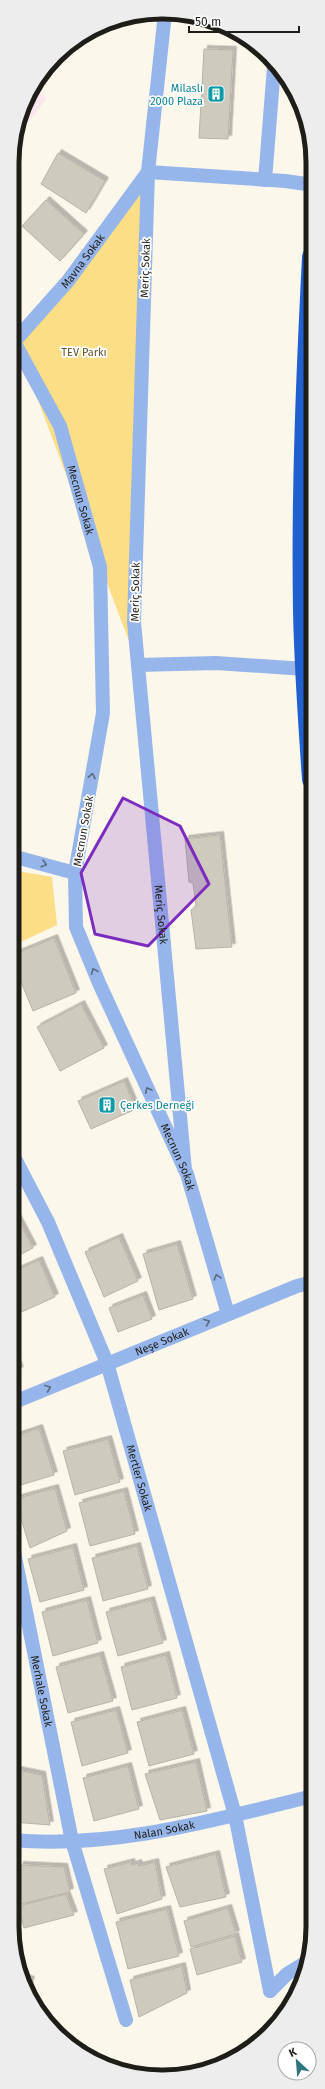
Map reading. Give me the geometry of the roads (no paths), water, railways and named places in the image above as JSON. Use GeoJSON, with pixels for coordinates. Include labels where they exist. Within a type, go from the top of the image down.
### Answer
{"type":"FeatureCollection","features":[{"type":"Feature","properties":{"kind":"highway"},"geometry":{"type":"LineString","coordinates":[[306,394],[304,563],[306,683]]}},
{"type":"Feature","properties":{"kind":"street","name":"Meriç Sokak"},"geometry":{"type":"LineString","coordinates":[[164,19],[148,172],[134,622],[185,1170]]}},
{"type":"Feature","properties":{"kind":"street"},"geometry":{"type":"LineString","coordinates":[[264,180],[274,72]]}},
{"type":"Feature","properties":{"kind":"street"},"geometry":{"type":"LineString","coordinates":[[148,172],[285,181],[306,184]]}},
{"type":"Feature","properties":{"kind":"street","name":"Mavna Sokak"},"geometry":{"type":"LineString","coordinates":[[19,335],[68,281],[148,172]]}},
{"type":"Feature","properties":{"kind":"street","name":"Mecnun Sokak"},"geometry":{"type":"LineString","coordinates":[[19,353],[60,426],[100,567],[103,713],[76,873],[76,926],[99,983],[185,1170],[228,1314]]}},
{"type":"Feature","properties":{"kind":"street"},"geometry":{"type":"LineString","coordinates":[[138,665],[216,663],[305,669]]}},
{"type":"Feature","properties":{"kind":"street"},"geometry":{"type":"LineString","coordinates":[[19,858],[76,873]]}},
{"type":"Feature","properties":{"kind":"street","name":"Mertler Sokak"},"geometry":{"type":"LineString","coordinates":[[19,1166],[48,1222],[107,1363],[235,1815],[270,1991],[287,1974],[300,1966]]}},
{"type":"Feature","properties":{"kind":"street","name":"Neşe Sokak"},"geometry":{"type":"LineString","coordinates":[[19,1400],[297,1286],[306,1284]]}},
{"type":"Feature","properties":{"kind":"street","name":"Merhale Sokak"},"geometry":{"type":"LineString","coordinates":[[19,1577],[72,1841],[126,2020]]}},
{"type":"Feature","properties":{"kind":"street","name":"Nalan Sokak"},"geometry":{"type":"LineString","coordinates":[[19,1841],[37,1842],[126,1838],[235,1815],[306,1798]]}},
{"type":"Feature","properties":{"kind":"place","name":"Milaslı 2000 Plaza"},"geometry":{"type":"Point","coordinates":[216,94]}},
{"type":"Feature","properties":{"kind":"place","name":"Çerkes Derneği"},"geometry":{"type":"Point","coordinates":[107,1105]}},
{"type":"Feature","properties":{"kind":"park label","name":"TEV Parkı"},"geometry":{"type":"Point","coordinates":[84,352]}}]}
